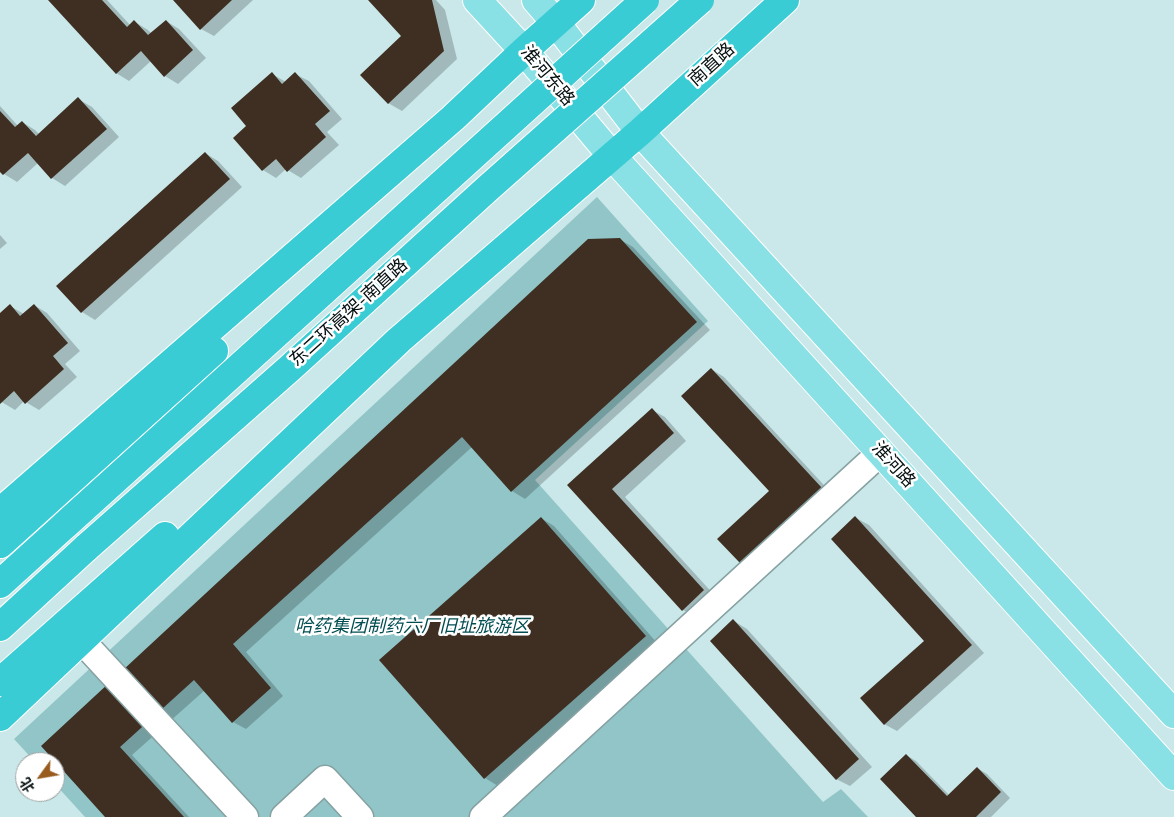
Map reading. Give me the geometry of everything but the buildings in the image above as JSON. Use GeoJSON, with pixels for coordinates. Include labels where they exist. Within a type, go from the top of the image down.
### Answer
{"type":"FeatureCollection","features":[{"type":"Feature","properties":{"kind":"highway"},"geometry":{"type":"LineString","coordinates":[[0,512],[452,118],[581,0]]}},
{"type":"Feature","properties":{"kind":"highway","name":"东二环高架-南直路"},"geometry":{"type":"LineString","coordinates":[[0,584],[644,0]]}},
{"type":"Feature","properties":{"kind":"highway","name":"东二环高架-南直路"},"geometry":{"type":"LineString","coordinates":[[0,627],[87,547],[290,368],[700,0]]}},
{"type":"Feature","properties":{"kind":"highway","name":"南直路"},"geometry":{"type":"LineString","coordinates":[[399,340],[640,132],[785,0]]}},
{"type":"Feature","properties":{"kind":"highway"},"geometry":{"type":"LineString","coordinates":[[0,544],[418,165],[452,118]]}},
{"type":"Feature","properties":{"kind":"highway"},"geometry":{"type":"LineString","coordinates":[[0,717],[399,340]]}},
{"type":"Feature","properties":{"kind":"highway"},"geometry":{"type":"LineString","coordinates":[[0,682],[313,405],[399,340]]}},
{"type":"Feature","properties":{"kind":"main road","name":"淮河东路"},"geometry":{"type":"LineString","coordinates":[[478,0],[524,51],[612,156]]}},
{"type":"Feature","properties":{"kind":"main road"},"geometry":{"type":"LineString","coordinates":[[536,0],[640,132],[1174,714]]}},
{"type":"Feature","properties":{"kind":"main road","name":"淮河路"},"geometry":{"type":"LineString","coordinates":[[612,156],[1174,776]]}},
{"type":"Feature","properties":{"kind":"lane"},"geometry":{"type":"LineString","coordinates":[[483,817],[880,453]]}},
{"type":"Feature","properties":{"kind":"lane"},"geometry":{"type":"LineString","coordinates":[[82,640],[245,817]]}},
{"type":"Feature","properties":{"kind":"lane"},"geometry":{"type":"LineString","coordinates":[[284,817],[325,779],[360,817]]}},
{"type":"Feature","properties":{"kind":"green space","name":"哈药集团制药六厂旧址旅游区"},"geometry":{"type":"Polygon","coordinates":[[[597,197],[708,321],[535,480],[823,802],[841,789],[868,817],[85,817],[65,795],[65,752],[26,752],[14,739],[597,197]]]}}]}
